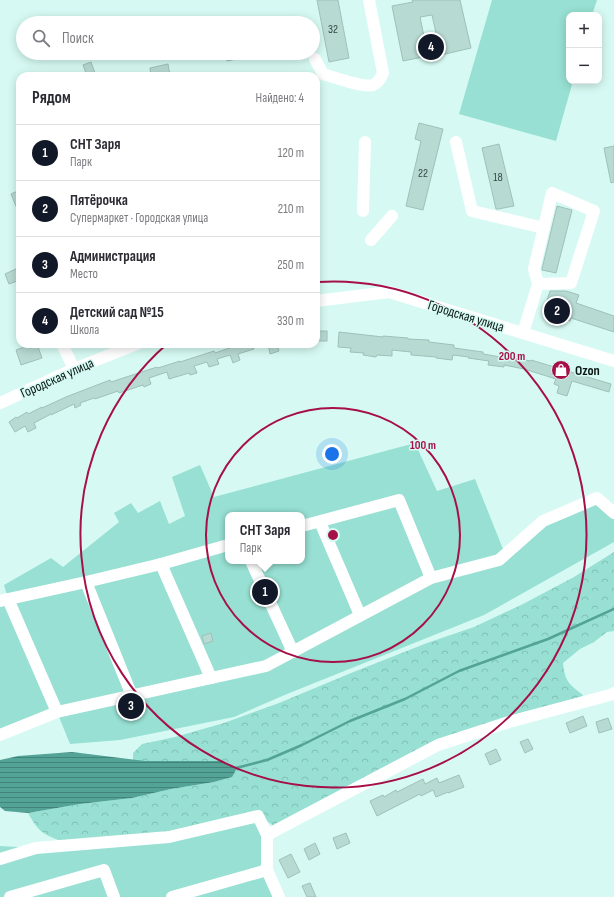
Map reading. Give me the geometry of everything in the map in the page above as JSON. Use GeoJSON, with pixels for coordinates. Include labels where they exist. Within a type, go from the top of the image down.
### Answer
{"type":"FeatureCollection","features":[{"type":"Feature","properties":{"kind":"street"},"geometry":{"type":"LineString","coordinates":[[316,60],[324,74],[363,85],[373,85],[379,81],[383,73],[369,0]]}},
{"type":"Feature","properties":{"kind":"street"},"geometry":{"type":"LineString","coordinates":[[363,211],[365,142]]}},
{"type":"Feature","properties":{"kind":"street"},"geometry":{"type":"LineString","coordinates":[[456,142],[472,211],[544,228]]}},
{"type":"Feature","properties":{"kind":"street"},"geometry":{"type":"LineString","coordinates":[[524,333],[538,284],[534,268],[552,193],[594,211],[571,283],[538,284]]}},
{"type":"Feature","properties":{"kind":"street"},"geometry":{"type":"LineString","coordinates":[[371,240],[392,216]]}},
{"type":"Feature","properties":{"kind":"street","name":"Городская улица"},"geometry":{"type":"LineString","coordinates":[[320,301],[390,292],[614,361]]}},
{"type":"Feature","properties":{"kind":"street"},"geometry":{"type":"LineString","coordinates":[[64,348],[74,369]]}},
{"type":"Feature","properties":{"kind":"street","name":"Городская улица"},"geometry":{"type":"LineString","coordinates":[[0,403],[74,369],[127,348]]}},
{"type":"Feature","properties":{"kind":"street"},"geometry":{"type":"LineString","coordinates":[[0,735],[57,712],[266,666],[431,578],[499,560],[543,521],[597,498],[614,513]]}},
{"type":"Feature","properties":{"kind":"street"},"geometry":{"type":"LineString","coordinates":[[305,525],[399,500],[431,578]]}},
{"type":"Feature","properties":{"kind":"street"},"geometry":{"type":"LineString","coordinates":[[320,522],[360,615]]}},
{"type":"Feature","properties":{"kind":"street"},"geometry":{"type":"LineString","coordinates":[[57,712],[4,600],[161,564],[225,546]]}},
{"type":"Feature","properties":{"kind":"street"},"geometry":{"type":"LineString","coordinates":[[161,564],[211,678]]}},
{"type":"Feature","properties":{"kind":"street"},"geometry":{"type":"LineString","coordinates":[[252,564],[293,652]]}},
{"type":"Feature","properties":{"kind":"street"},"geometry":{"type":"LineString","coordinates":[[86,582],[132,696]]}},
{"type":"Feature","properties":{"kind":"street"},"geometry":{"type":"LineString","coordinates":[[267,835],[438,745],[509,722],[610,696],[614,693]]}},
{"type":"Feature","properties":{"kind":"street"},"geometry":{"type":"LineString","coordinates":[[0,859],[36,848],[169,837],[258,816],[267,835],[267,870],[279,897]]}},
{"type":"Feature","properties":{"kind":"street"},"geometry":{"type":"LineString","coordinates":[[10,897],[104,870],[114,897]]}},
{"type":"Feature","properties":{"kind":"street"},"geometry":{"type":"LineString","coordinates":[[172,897],[267,870]]}},
{"type":"Feature","properties":{"kind":"green space"},"geometry":{"type":"Polygon","coordinates":[[[492,0],[597,0],[593,12],[566,12],[566,84],[572,84],[556,141],[459,114],[492,0]]]}},
{"type":"Feature","properties":{"kind":"green space"},"geometry":{"type":"Polygon","coordinates":[[[415,443],[437,491],[475,479],[505,554],[543,521],[597,498],[614,513],[614,542],[484,615],[287,694],[234,717],[120,740],[70,744],[57,712],[0,735],[0,601],[8,599],[4,585],[51,558],[63,567],[119,522],[114,513],[131,503],[138,513],[160,501],[169,524],[185,516],[172,477],[200,465],[214,497],[415,443]]]}},
{"type":"Feature","properties":{"kind":"green space"},"geometry":{"type":"Polygon","coordinates":[[[614,552],[614,631],[607,632],[594,642],[580,649],[563,663],[568,682],[583,695],[578,700],[436,741],[274,826],[268,822],[263,815],[167,834],[61,841],[41,831],[28,813],[80,804],[132,798],[232,777],[222,761],[133,761],[133,753],[142,744],[175,737],[224,723],[279,703],[427,643],[474,627],[523,604],[574,577],[614,552]]]}},
{"type":"Feature","properties":{"kind":"green space"},"geometry":{"type":"Polygon","coordinates":[[[258,816],[267,870],[279,897],[0,897],[0,846],[36,848],[258,816]]]}},
{"type":"Feature","properties":{"kind":"shaded area"},"geometry":{"type":"Polygon","coordinates":[[[72,752],[145,761],[222,761],[237,768],[232,777],[132,798],[80,804],[28,813],[5,811],[0,807],[0,760],[18,756],[72,752]]]}},
{"type":"Feature","properties":{"kind":"building"},"geometry":{"type":"Polygon","coordinates":[[[317,0],[338,0],[349,58],[329,62],[317,0]]]}},
{"type":"Feature","properties":{"kind":"building"},"geometry":{"type":"Polygon","coordinates":[[[412,0],[460,0],[471,48],[441,55],[432,15],[420,17],[428,56],[403,61],[392,6],[413,2],[412,0]]]}},
{"type":"Feature","properties":{"kind":"building"},"geometry":{"type":"Polygon","coordinates":[[[91,62],[95,72],[86,72],[83,65],[91,62]]]}},
{"type":"Feature","properties":{"kind":"building"},"geometry":{"type":"Polygon","coordinates":[[[168,64],[169,72],[150,72],[150,68],[168,64]]]}},
{"type":"Feature","properties":{"kind":"building"},"geometry":{"type":"Polygon","coordinates":[[[419,123],[443,129],[423,210],[406,206],[421,141],[415,139],[419,123]]]}},
{"type":"Feature","properties":{"kind":"building"},"geometry":{"type":"Polygon","coordinates":[[[499,144],[514,206],[496,209],[482,148],[499,144]]]}},
{"type":"Feature","properties":{"kind":"building"},"geometry":{"type":"Polygon","coordinates":[[[614,146],[614,182],[611,183],[604,148],[614,146]]]}},
{"type":"Feature","properties":{"kind":"building"},"geometry":{"type":"Polygon","coordinates":[[[16,192],[16,206],[11,194],[16,192]]]}},
{"type":"Feature","properties":{"kind":"building"},"geometry":{"type":"Polygon","coordinates":[[[557,206],[572,210],[556,273],[542,269],[557,206]]]}},
{"type":"Feature","properties":{"kind":"building"},"geometry":{"type":"Polygon","coordinates":[[[16,269],[16,281],[9,284],[5,274],[16,269]]]}},
{"type":"Feature","properties":{"kind":"building"},"geometry":{"type":"Polygon","coordinates":[[[550,291],[566,291],[579,295],[576,303],[614,316],[614,332],[571,318],[570,321],[543,313],[550,291]]]}},
{"type":"Feature","properties":{"kind":"building"},"geometry":{"type":"Polygon","coordinates":[[[320,331],[327,331],[327,341],[320,341],[320,331]]]}},
{"type":"Feature","properties":{"kind":"building"},"geometry":{"type":"Polygon","coordinates":[[[339,332],[429,340],[429,342],[454,345],[454,348],[483,352],[483,354],[513,359],[531,360],[611,384],[609,392],[572,381],[567,396],[557,393],[559,386],[554,384],[556,379],[524,369],[504,365],[504,367],[488,365],[489,361],[453,355],[452,360],[411,355],[411,352],[392,350],[392,356],[377,355],[376,357],[363,355],[364,353],[350,352],[351,348],[338,347],[339,332]]]}},
{"type":"Feature","properties":{"kind":"building"},"geometry":{"type":"Polygon","coordinates":[[[22,348],[38,348],[42,358],[21,365],[16,350],[22,348]]]}},
{"type":"Feature","properties":{"kind":"building"},"geometry":{"type":"Polygon","coordinates":[[[229,348],[254,349],[238,354],[240,360],[233,363],[230,355],[217,359],[219,364],[209,367],[207,362],[194,366],[197,373],[190,375],[189,373],[169,379],[167,372],[149,378],[151,384],[144,387],[143,385],[119,393],[118,391],[95,399],[94,398],[80,403],[81,405],[75,408],[74,404],[34,423],[36,428],[28,432],[25,426],[15,432],[9,422],[27,412],[28,414],[110,380],[111,382],[214,351],[215,353],[229,348]]]}},
{"type":"Feature","properties":{"kind":"building"},"geometry":{"type":"Polygon","coordinates":[[[269,348],[278,348],[279,351],[270,354],[269,348]]]}},
{"type":"Feature","properties":{"kind":"building"},"geometry":{"type":"Polygon","coordinates":[[[211,633],[213,641],[204,644],[202,636],[211,633]]]}},
{"type":"Feature","properties":{"kind":"building"},"geometry":{"type":"Polygon","coordinates":[[[583,716],[587,726],[570,733],[566,723],[583,716]]]}},
{"type":"Feature","properties":{"kind":"building"},"geometry":{"type":"Polygon","coordinates":[[[608,718],[612,729],[599,733],[596,722],[608,718]]]}},
{"type":"Feature","properties":{"kind":"building"},"geometry":{"type":"Polygon","coordinates":[[[528,739],[533,749],[525,753],[520,742],[528,739]]]}},
{"type":"Feature","properties":{"kind":"building"},"geometry":{"type":"Polygon","coordinates":[[[496,749],[501,760],[490,765],[485,754],[496,749]]]}},
{"type":"Feature","properties":{"kind":"building"},"geometry":{"type":"Polygon","coordinates":[[[459,775],[464,787],[436,797],[433,790],[421,796],[420,794],[377,816],[370,801],[383,795],[384,797],[396,790],[397,792],[423,779],[425,784],[437,778],[439,783],[459,775]]]}},
{"type":"Feature","properties":{"kind":"building"},"geometry":{"type":"Polygon","coordinates":[[[346,833],[350,843],[337,849],[333,838],[346,833]]]}},
{"type":"Feature","properties":{"kind":"building"},"geometry":{"type":"Polygon","coordinates":[[[315,843],[320,854],[309,860],[304,849],[315,843]]]}},
{"type":"Feature","properties":{"kind":"building"},"geometry":{"type":"Polygon","coordinates":[[[291,854],[300,872],[288,878],[279,860],[291,854]]]}},
{"type":"Feature","properties":{"kind":"building"},"geometry":{"type":"Polygon","coordinates":[[[310,883],[316,897],[307,897],[302,886],[310,883]]]}},
{"type":"Feature","properties":{"kind":"waterway"},"geometry":{"type":"LineString","coordinates":[[236,768],[267,760],[302,745],[350,721],[405,699],[459,671],[548,639],[614,609]]}},
{"type":"Feature","properties":{"kind":"place","name":"Детский сад №15"},"geometry":{"type":"Point","coordinates":[431,47]}},
{"type":"Feature","properties":{"kind":"place","name":"Пятёрочка"},"geometry":{"type":"Point","coordinates":[557,311]}},
{"type":"Feature","properties":{"kind":"place","name":"Ozon"},"geometry":{"type":"Point","coordinates":[561,370]}},
{"type":"Feature","properties":{"kind":"place","name":"СНТ Заря"},"geometry":{"type":"Point","coordinates":[265,592]}},
{"type":"Feature","properties":{"kind":"place","name":"Администрация"},"geometry":{"type":"Point","coordinates":[131,706]}}]}
